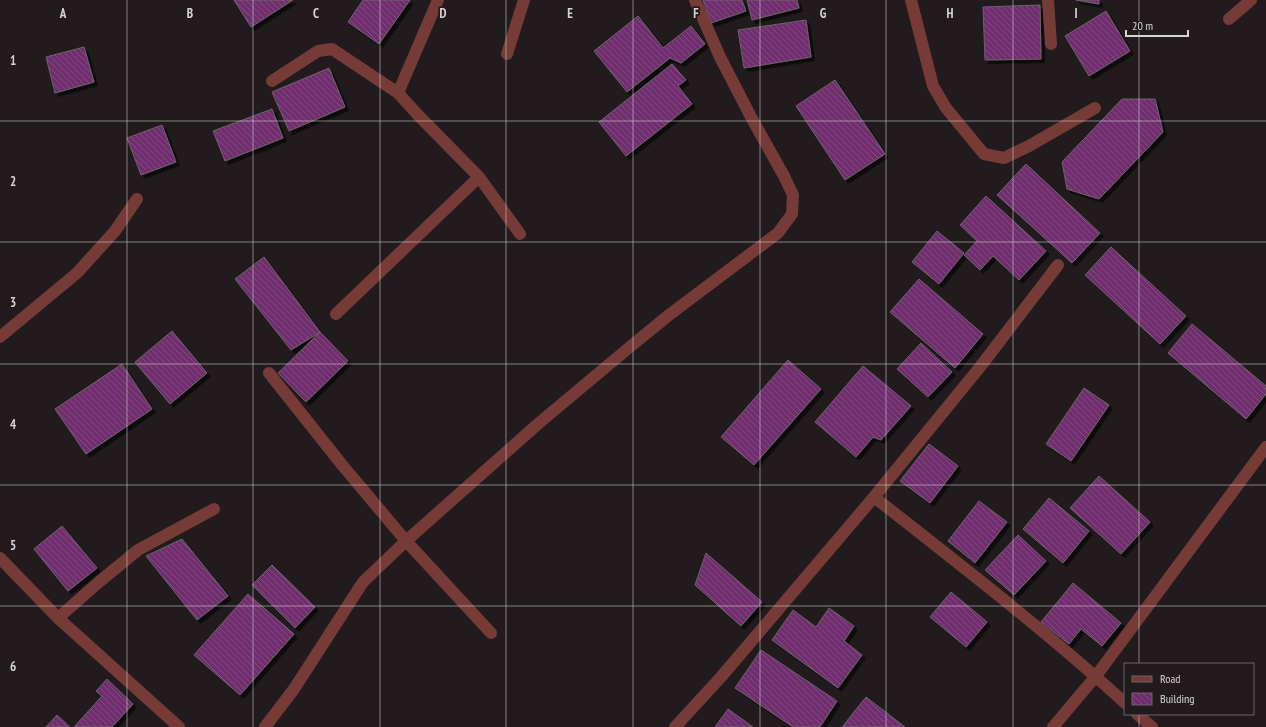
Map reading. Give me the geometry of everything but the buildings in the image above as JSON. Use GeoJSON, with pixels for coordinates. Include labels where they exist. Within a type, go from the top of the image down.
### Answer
{"type":"FeatureCollection","features":[{"type":"Feature","properties":{"kind":"street"},"geometry":{"type":"LineString","coordinates":[[398,93],[438,0]]}},
{"type":"Feature","properties":{"kind":"street"},"geometry":{"type":"LineString","coordinates":[[507,54],[524,0]]}},
{"type":"Feature","properties":{"kind":"street"},"geometry":{"type":"LineString","coordinates":[[265,727],[294,689],[363,582],[406,540],[631,346],[669,315],[778,233],[792,214],[793,196],[784,176],[720,57],[696,0]]}},
{"type":"Feature","properties":{"kind":"street"},"geometry":{"type":"LineString","coordinates":[[911,0],[933,86],[946,108],[984,154],[1004,158],[1095,108]]}},
{"type":"Feature","properties":{"kind":"street"},"geometry":{"type":"LineString","coordinates":[[1048,0],[1051,44]]}},
{"type":"Feature","properties":{"kind":"street"},"geometry":{"type":"LineString","coordinates":[[1229,18],[1251,0]]}},
{"type":"Feature","properties":{"kind":"street"},"geometry":{"type":"LineString","coordinates":[[272,81],[318,51],[332,49],[398,93],[479,177],[520,234]]}},
{"type":"Feature","properties":{"kind":"street"},"geometry":{"type":"LineString","coordinates":[[336,314],[479,177]]}},
{"type":"Feature","properties":{"kind":"street"},"geometry":{"type":"LineString","coordinates":[[0,337],[77,273],[115,231],[137,200]]}},
{"type":"Feature","properties":{"kind":"street"},"geometry":{"type":"LineString","coordinates":[[675,727],[721,677],[874,497],[980,367],[1058,265]]}},
{"type":"Feature","properties":{"kind":"street"},"geometry":{"type":"LineString","coordinates":[[269,373],[343,466],[406,540],[491,633]]}},
{"type":"Feature","properties":{"kind":"street"},"geometry":{"type":"LineString","coordinates":[[1053,727],[1096,676],[1266,448]]}},
{"type":"Feature","properties":{"kind":"street"},"geometry":{"type":"LineString","coordinates":[[874,497],[977,577],[1096,676],[1124,702]]}},
{"type":"Feature","properties":{"kind":"street"},"geometry":{"type":"LineString","coordinates":[[58,618],[138,550],[214,509]]}},
{"type":"Feature","properties":{"kind":"street"},"geometry":{"type":"LineString","coordinates":[[0,558],[58,618],[179,727]]}},
{"type":"Feature","properties":{"kind":"street"},"geometry":{"type":"LineString","coordinates":[[1138,715],[1152,727]]}}]}
